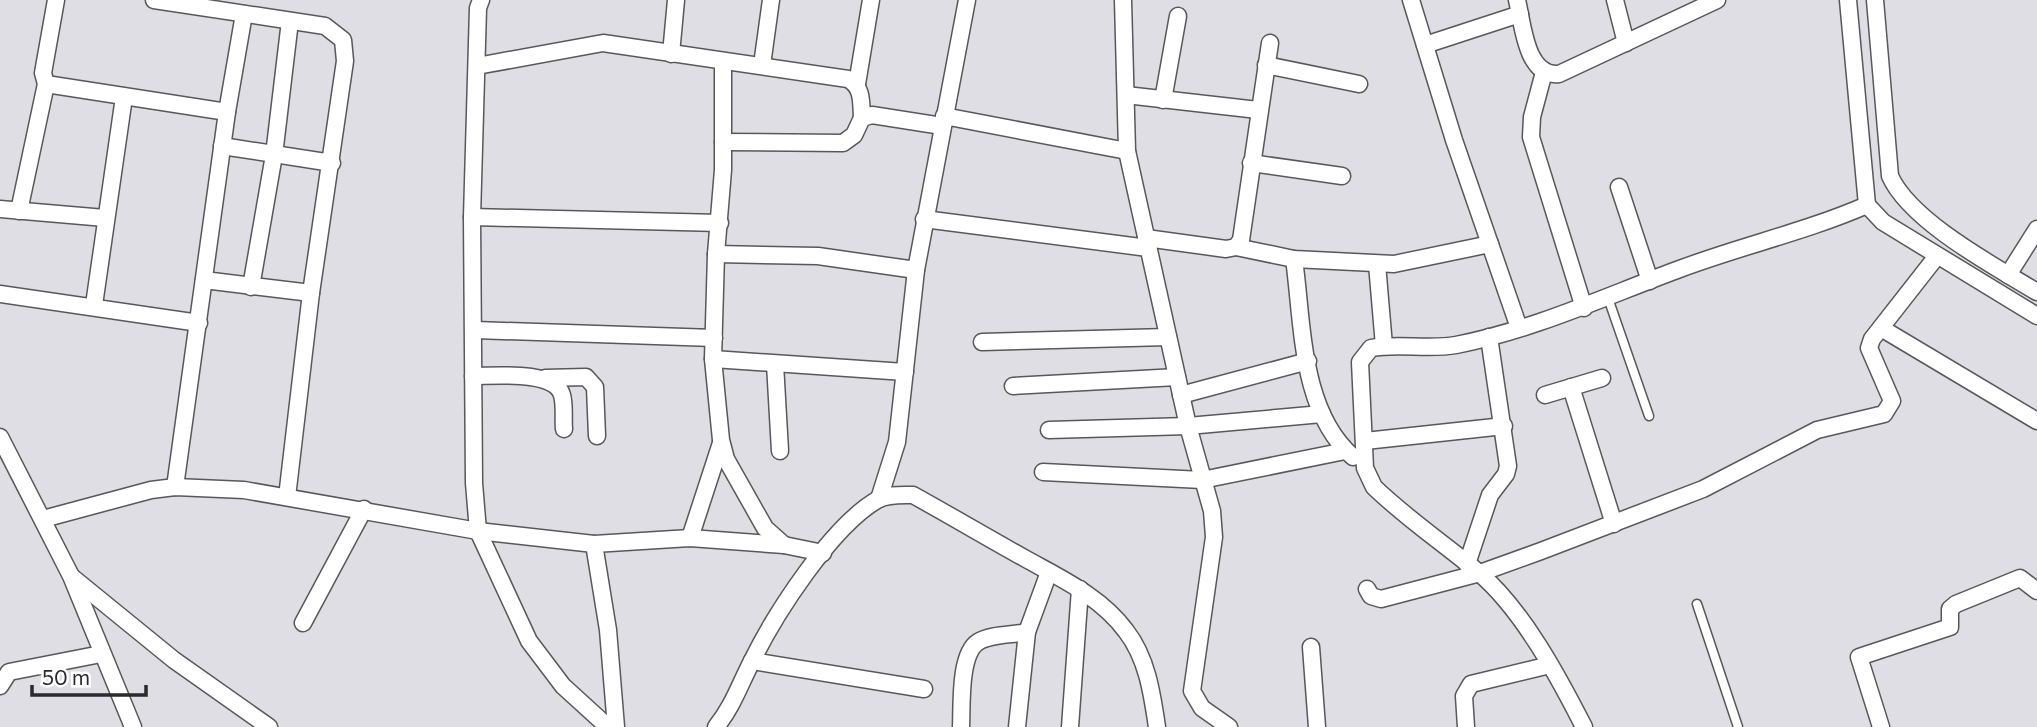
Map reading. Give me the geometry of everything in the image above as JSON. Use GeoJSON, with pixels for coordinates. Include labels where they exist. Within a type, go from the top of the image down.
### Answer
{"type":"FeatureCollection","features":[{"type":"Feature","properties":{"kind":"street"},"geometry":{"type":"LineString","coordinates":[[19,211],[46,84],[43,73],[56,0]]}},
{"type":"Feature","properties":{"kind":"street"},"geometry":{"type":"LineString","coordinates":[[154,0],[325,26],[343,40],[345,61],[311,293],[286,496]]}},
{"type":"Feature","properties":{"kind":"street"},"geometry":{"type":"LineString","coordinates":[[481,0],[478,8],[472,218],[478,531],[529,641],[563,686],[608,727]]}},
{"type":"Feature","properties":{"kind":"street"},"geometry":{"type":"LineString","coordinates":[[671,54],[676,0]]}},
{"type":"Feature","properties":{"kind":"street"},"geometry":{"type":"LineString","coordinates":[[762,65],[771,0]]}},
{"type":"Feature","properties":{"kind":"street"},"geometry":{"type":"LineString","coordinates":[[723,142],[843,143],[854,135],[862,118],[857,84],[871,0]]}},
{"type":"Feature","properties":{"kind":"street"},"geometry":{"type":"LineString","coordinates":[[716,727],[733,705],[752,661],[777,617],[841,530],[879,499],[898,442],[916,270],[967,0]]}},
{"type":"Feature","properties":{"kind":"street"},"geometry":{"type":"LineString","coordinates":[[1123,0],[1127,151],[1188,426],[1212,511],[1214,537],[1192,691],[1202,708],[1229,727]]}},
{"type":"Feature","properties":{"kind":"street"},"geometry":{"type":"LineString","coordinates":[[1411,0],[1519,328]]}},
{"type":"Feature","properties":{"kind":"street"},"geometry":{"type":"LineString","coordinates":[[1615,0],[1626,43]]}},
{"type":"Feature","properties":{"kind":"street"},"geometry":{"type":"LineString","coordinates":[[1425,45],[1518,7],[1537,68],[1559,74],[1717,0]]}},
{"type":"Feature","properties":{"kind":"street"},"geometry":{"type":"LineString","coordinates":[[1848,0],[1867,205],[1883,222],[2037,316]]}},
{"type":"Feature","properties":{"kind":"street"},"geometry":{"type":"LineString","coordinates":[[1875,0],[1890,176],[1898,193],[1927,220],[2037,292]]}},
{"type":"Feature","properties":{"kind":"street"},"geometry":{"type":"LineString","coordinates":[[175,487],[222,146],[244,14]]}},
{"type":"Feature","properties":{"kind":"street"},"geometry":{"type":"LineString","coordinates":[[1163,100],[1178,16]]}},
{"type":"Feature","properties":{"kind":"street"},"geometry":{"type":"LineString","coordinates":[[251,287],[274,155],[290,21]]}},
{"type":"Feature","properties":{"kind":"street"},"geometry":{"type":"LineString","coordinates":[[477,66],[603,43],[723,62],[762,65],[848,79],[857,84]]}},
{"type":"Feature","properties":{"kind":"street"},"geometry":{"type":"LineString","coordinates":[[1236,247],[1241,240],[1258,110],[1270,43]]}},
{"type":"Feature","properties":{"kind":"street"},"geometry":{"type":"LineString","coordinates":[[723,62],[723,142],[713,359],[721,440],[726,459],[765,527],[784,545]]}},
{"type":"Feature","properties":{"kind":"street"},"geometry":{"type":"LineString","coordinates":[[1266,65],[1359,84]]}},
{"type":"Feature","properties":{"kind":"street"},"geometry":{"type":"LineString","coordinates":[[1544,72],[1532,117],[1531,137],[1584,307]]}},
{"type":"Feature","properties":{"kind":"street"},"geometry":{"type":"LineString","coordinates":[[46,84],[227,112]]}},
{"type":"Feature","properties":{"kind":"street"},"geometry":{"type":"LineString","coordinates":[[1126,95],[1258,110]]}},
{"type":"Feature","properties":{"kind":"street"},"geometry":{"type":"LineString","coordinates":[[94,305],[124,97]]}},
{"type":"Feature","properties":{"kind":"street"},"geometry":{"type":"LineString","coordinates":[[862,118],[872,115],[943,121],[1127,151]]}},
{"type":"Feature","properties":{"kind":"street"},"geometry":{"type":"LineString","coordinates":[[1861,123],[1886,135]]}},
{"type":"Feature","properties":{"kind":"street"},"geometry":{"type":"LineString","coordinates":[[222,146],[332,163]]}},
{"type":"Feature","properties":{"kind":"street"},"geometry":{"type":"LineString","coordinates":[[1251,163],[1342,176]]}},
{"type":"Feature","properties":{"kind":"street"},"geometry":{"type":"LineString","coordinates":[[1619,187],[1650,281]]}},
{"type":"Feature","properties":{"kind":"street"},"geometry":{"type":"LineString","coordinates":[[1365,468],[1360,362],[1365,352],[1384,345],[1453,345],[1489,337],[1584,307],[1722,254],[1821,225],[1867,205]]}},
{"type":"Feature","properties":{"kind":"street"},"geometry":{"type":"LineString","coordinates":[[0,209],[105,218]]}},
{"type":"Feature","properties":{"kind":"street"},"geometry":{"type":"LineString","coordinates":[[472,218],[720,223]]}},
{"type":"Feature","properties":{"kind":"street"},"geometry":{"type":"LineString","coordinates":[[924,219],[1147,243],[1226,249],[1236,247],[1294,259],[1377,264],[1416,262],[1490,244]]}},
{"type":"Feature","properties":{"kind":"street"},"geometry":{"type":"LineString","coordinates":[[2008,275],[2037,229]]}},
{"type":"Feature","properties":{"kind":"street"},"geometry":{"type":"LineString","coordinates":[[716,254],[818,256],[916,270]]}},
{"type":"Feature","properties":{"kind":"street"},"geometry":{"type":"LineString","coordinates":[[1367,589],[1371,596],[1381,599],[1614,524],[1703,489],[1803,436],[1884,414],[1892,401],[1870,348],[1881,328],[1937,256]]}},
{"type":"Feature","properties":{"kind":"street"},"geometry":{"type":"LineString","coordinates":[[1294,259],[1313,390],[1322,415],[1345,451],[1365,468],[1379,492],[1474,569],[1506,604],[1550,665],[1584,727]]}},
{"type":"Feature","properties":{"kind":"street"},"geometry":{"type":"LineString","coordinates":[[1377,264],[1384,345]]}},
{"type":"Feature","properties":{"kind":"street"},"geometry":{"type":"LineString","coordinates":[[204,280],[311,293]]}},
{"type":"Feature","properties":{"kind":"street"},"geometry":{"type":"LineString","coordinates":[[0,294],[94,305],[199,323]]}},
{"type":"Feature","properties":{"kind":"street"},"geometry":{"type":"LineString","coordinates":[[1881,328],[2037,421]]}},
{"type":"Feature","properties":{"kind":"street"},"geometry":{"type":"LineString","coordinates":[[475,330],[714,338]]}},
{"type":"Feature","properties":{"kind":"street"},"geometry":{"type":"LineString","coordinates":[[982,342],[1168,337]]}},
{"type":"Feature","properties":{"kind":"street"},"geometry":{"type":"LineString","coordinates":[[1474,569],[1490,495],[1508,466],[1489,337]]}},
{"type":"Feature","properties":{"kind":"street"},"geometry":{"type":"LineString","coordinates":[[713,359],[905,372]]}},
{"type":"Feature","properties":{"kind":"street"},"geometry":{"type":"LineString","coordinates":[[1181,395],[1308,361]]}},
{"type":"Feature","properties":{"kind":"street"},"geometry":{"type":"LineString","coordinates":[[775,364],[779,451]]}},
{"type":"Feature","properties":{"kind":"street"},"geometry":{"type":"LineString","coordinates":[[473,376],[586,377],[592,380],[596,387],[597,436]]}},
{"type":"Feature","properties":{"kind":"street"},"geometry":{"type":"LineString","coordinates":[[1013,386],[1177,377]]}},
{"type":"Feature","properties":{"kind":"street"},"geometry":{"type":"LineString","coordinates":[[542,378],[554,384],[562,394],[564,429]]}},
{"type":"Feature","properties":{"kind":"street"},"geometry":{"type":"LineString","coordinates":[[1545,394],[1602,378]]}},
{"type":"Feature","properties":{"kind":"street"},"geometry":{"type":"LineString","coordinates":[[1571,387],[1614,524]]}},
{"type":"Feature","properties":{"kind":"street"},"geometry":{"type":"LineString","coordinates":[[1049,430],[1188,426],[1322,415]]}},
{"type":"Feature","properties":{"kind":"street"},"geometry":{"type":"LineString","coordinates":[[1365,440],[1504,426]]}},
{"type":"Feature","properties":{"kind":"street"},"geometry":{"type":"LineString","coordinates":[[0,437],[71,576],[133,727]]}},
{"type":"Feature","properties":{"kind":"street"},"geometry":{"type":"LineString","coordinates":[[690,538],[721,440]]}},
{"type":"Feature","properties":{"kind":"street"},"geometry":{"type":"LineString","coordinates":[[1043,472],[1202,480],[1345,451]]}},
{"type":"Feature","properties":{"kind":"street"},"geometry":{"type":"LineString","coordinates":[[43,519],[108,499],[175,487],[244,490],[478,531],[594,544],[690,538],[784,545],[823,553]]}},
{"type":"Feature","properties":{"kind":"street"},"geometry":{"type":"LineString","coordinates":[[879,499],[913,495],[1080,589],[1109,612],[1127,632],[1147,675],[1157,727]]}},
{"type":"Feature","properties":{"kind":"street"},"geometry":{"type":"LineString","coordinates":[[303,623],[364,509]]}},
{"type":"Feature","properties":{"kind":"street"},"geometry":{"type":"LineString","coordinates":[[594,544],[608,630],[616,727]]}},
{"type":"Feature","properties":{"kind":"street"},"geometry":{"type":"LineString","coordinates":[[1017,727],[1027,632],[1049,572]]}},
{"type":"Feature","properties":{"kind":"street"},"geometry":{"type":"LineString","coordinates":[[1881,727],[1858,657],[1950,627],[1950,609],[1956,604],[2037,572]]}},
{"type":"Feature","properties":{"kind":"street"},"geometry":{"type":"LineString","coordinates":[[71,576],[174,660],[269,727]]}},
{"type":"Feature","properties":{"kind":"street"},"geometry":{"type":"LineString","coordinates":[[2020,578],[2037,591]]}},
{"type":"Feature","properties":{"kind":"street"},"geometry":{"type":"LineString","coordinates":[[1070,727],[1080,589]]}},
{"type":"Feature","properties":{"kind":"street"},"geometry":{"type":"LineString","coordinates":[[961,727],[966,660],[971,649],[984,639],[1027,632]]}},
{"type":"Feature","properties":{"kind":"street"},"geometry":{"type":"LineString","coordinates":[[1311,647],[1317,727]]}},
{"type":"Feature","properties":{"kind":"street"},"geometry":{"type":"LineString","coordinates":[[0,687],[9,672],[101,654]]}},
{"type":"Feature","properties":{"kind":"street"},"geometry":{"type":"LineString","coordinates":[[752,661],[924,688]]}},
{"type":"Feature","properties":{"kind":"street"},"geometry":{"type":"LineString","coordinates":[[1466,727],[1464,696],[1471,684],[1550,665]]}},
{"type":"Feature","properties":{"kind":"lane"},"geometry":{"type":"LineString","coordinates":[[1608,298],[1649,416]]}},
{"type":"Feature","properties":{"kind":"lane"},"geometry":{"type":"LineString","coordinates":[[1697,604],[1738,727]]}}]}
